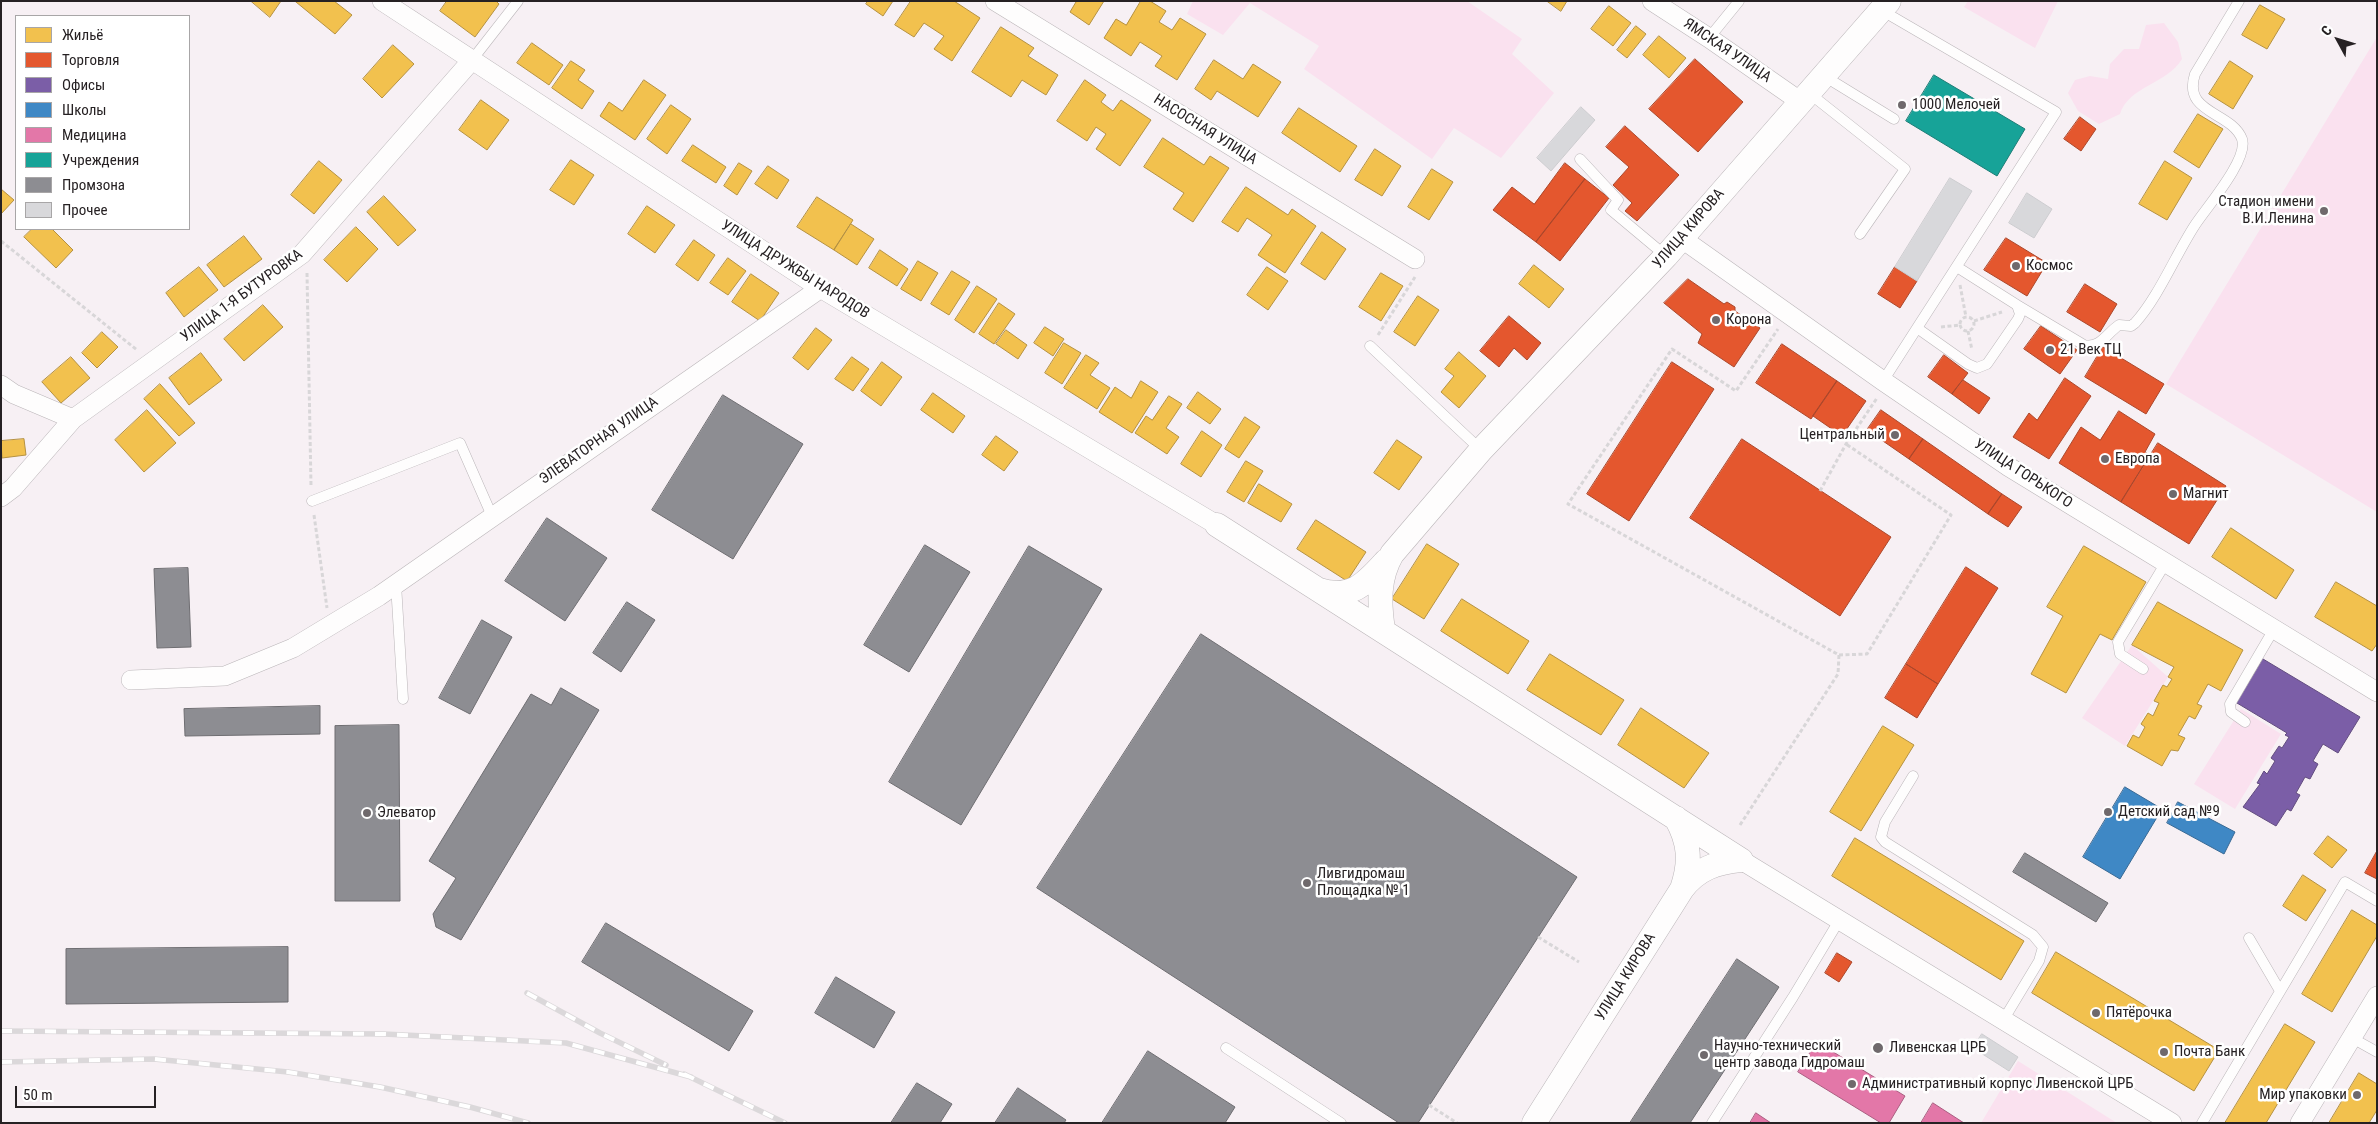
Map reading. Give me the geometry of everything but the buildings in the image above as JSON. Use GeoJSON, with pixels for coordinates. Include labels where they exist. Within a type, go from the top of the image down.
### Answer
{"type":"FeatureCollection","features":[{"type":"Feature","properties":{"kind":"street","name":"УЛИЦА ДРУЖБЫ НАРОДОВ"},"geometry":{"type":"LineString","coordinates":[[382,1],[820,288],[1217,525]]}},
{"type":"Feature","properties":{"kind":"street","name":"НАСОСНАЯ УЛИЦА"},"geometry":{"type":"LineString","coordinates":[[995,1],[1415,259]]}},
{"type":"Feature","properties":{"kind":"street","name":"ЯМСКАЯ УЛИЦА"},"geometry":{"type":"LineString","coordinates":[[1652,1],[1710,38],[1811,90]]}},
{"type":"Feature","properties":{"kind":"street","name":"УЛИЦА КИРОВА"},"geometry":{"type":"LineString","coordinates":[[1392,554],[1481,450],[1666,256],[1885,6]]}},
{"type":"Feature","properties":{"kind":"street","name":"УЛИЦА 1-Я БУТУРОВКА"},"geometry":{"type":"LineString","coordinates":[[1,497],[13,488],[73,419],[302,254],[472,60]]}},
{"type":"Feature","properties":{"kind":"street","name":"УЛИЦА ГОРЬКОГО"},"geometry":{"type":"LineString","coordinates":[[1681,238],[1883,381],[2009,467],[2377,692]]}},
{"type":"Feature","properties":{"kind":"street","name":"ЭЛЕВАТОРНАЯ УЛИЦА"},"geometry":{"type":"LineString","coordinates":[[131,680],[225,676],[293,648],[379,596],[820,288]]}},
{"type":"Feature","properties":{"kind":"street"},"geometry":{"type":"LineString","coordinates":[[1,385],[14,394],[73,419]]}},
{"type":"Feature","properties":{"kind":"street"},"geometry":{"type":"LineString","coordinates":[[1217,525],[1741,860],[2172,1123]]}},
{"type":"Feature","properties":{"kind":"street"},"geometry":{"type":"LineString","coordinates":[[1319,590],[1335,594],[1351,591],[1364,583],[1392,554]]}},
{"type":"Feature","properties":{"kind":"street"},"geometry":{"type":"LineString","coordinates":[[1383,630],[1380,588],[1385,567],[1392,554]]}},
{"type":"Feature","properties":{"kind":"street"},"geometry":{"type":"LineString","coordinates":[[1676,818],[1686,837],[1689,852],[1688,869],[1682,889]]}},
{"type":"Feature","properties":{"kind":"street","name":"УЛИЦА КИРОВА"},"geometry":{"type":"LineString","coordinates":[[1534,1123],[1689,880],[1707,868],[1721,862],[1741,860]]}},
{"type":"Feature","properties":{"kind":"street"},"geometry":{"type":"LineString","coordinates":[[2300,1123],[2377,996]]}},
{"type":"Feature","properties":{"kind":"lane","name":"УЛИЦА 1-Я БУТУРОВКА"},"geometry":{"type":"LineString","coordinates":[[472,60],[518,1]]}},
{"type":"Feature","properties":{"kind":"lane"},"geometry":{"type":"LineString","coordinates":[[1710,38],[1738,1]]}},
{"type":"Feature","properties":{"kind":"lane"},"geometry":{"type":"LineString","coordinates":[[1956,268],[2084,345],[2099,344],[2106,335],[2120,325],[2131,326],[2140,318],[2194,226],[2233,171],[2243,148],[2242,140],[2237,131],[2200,104],[2194,94],[2192,83],[2195,74],[2239,1]]}},
{"type":"Feature","properties":{"kind":"lane"},"geometry":{"type":"LineString","coordinates":[[1883,381],[2009,188],[2056,112],[1885,6]]}},
{"type":"Feature","properties":{"kind":"lane"},"geometry":{"type":"LineString","coordinates":[[1811,90],[1894,119]]}},
{"type":"Feature","properties":{"kind":"lane"},"geometry":{"type":"LineString","coordinates":[[1811,90],[1905,169],[1860,234]]}},
{"type":"Feature","properties":{"kind":"lane"},"geometry":{"type":"LineString","coordinates":[[1580,159],[1618,200],[1611,210],[1666,256]]}},
{"type":"Feature","properties":{"kind":"lane"},"geometry":{"type":"LineString","coordinates":[[1917,328],[1968,364],[1980,367],[1987,364],[2018,319],[2020,314],[2018,305]]}},
{"type":"Feature","properties":{"kind":"lane"},"geometry":{"type":"LineString","coordinates":[[1370,346],[1481,450]]}},
{"type":"Feature","properties":{"kind":"lane"},"geometry":{"type":"LineString","coordinates":[[312,501],[460,443],[492,516]]}},
{"type":"Feature","properties":{"kind":"lane"},"geometry":{"type":"LineString","coordinates":[[2143,669],[2120,654],[2118,642],[2165,564]]}},
{"type":"Feature","properties":{"kind":"lane"},"geometry":{"type":"LineString","coordinates":[[396,584],[403,700]]}},
{"type":"Feature","properties":{"kind":"lane"},"geometry":{"type":"LineString","coordinates":[[2245,722],[2231,712],[2230,704],[2274,629]]}},
{"type":"Feature","properties":{"kind":"lane"},"geometry":{"type":"LineString","coordinates":[[1913,776],[1885,822],[1881,836],[1885,842],[2034,934],[2043,947],[2039,961],[2004,1019]]}},
{"type":"Feature","properties":{"kind":"lane"},"geometry":{"type":"LineString","coordinates":[[2202,1123],[2345,882],[2377,901]]}},
{"type":"Feature","properties":{"kind":"lane"},"geometry":{"type":"LineString","coordinates":[[1712,1123],[1793,997],[1840,919]]}},
{"type":"Feature","properties":{"kind":"lane"},"geometry":{"type":"LineString","coordinates":[[2249,938],[2280,991]]}},
{"type":"Feature","properties":{"kind":"lane"},"geometry":{"type":"LineString","coordinates":[[2352,1038],[2377,1052]]}},
{"type":"Feature","properties":{"kind":"lane"},"geometry":{"type":"LineString","coordinates":[[1226,1048],[1341,1123]]}},
{"type":"Feature","properties":{"kind":"path"},"geometry":{"type":"LineString","coordinates":[[1,241],[152,362]]}},
{"type":"Feature","properties":{"kind":"path"},"geometry":{"type":"LineString","coordinates":[[302,254],[307,269],[312,501],[330,626]]}},
{"type":"Feature","properties":{"kind":"path"},"geometry":{"type":"LineString","coordinates":[[1370,346],[1417,273],[1415,259]]}},
{"type":"Feature","properties":{"kind":"path"},"geometry":{"type":"LineString","coordinates":[[1956,268],[1966,317]]}},
{"type":"Feature","properties":{"kind":"path"},"geometry":{"type":"LineString","coordinates":[[1974,321],[2018,305]]}},
{"type":"Feature","properties":{"kind":"path"},"geometry":{"type":"LineString","coordinates":[[1788,314],[1736,391],[1672,349],[1568,504],[1839,655],[1866,654],[1951,515],[1846,444]]}},
{"type":"Feature","properties":{"kind":"path"},"geometry":{"type":"LineString","coordinates":[[1966,317],[1960,323],[1964,330],[1973,328],[1974,321]]}},
{"type":"Feature","properties":{"kind":"path"},"geometry":{"type":"LineString","coordinates":[[1966,317],[1971,317],[1974,321]]}},
{"type":"Feature","properties":{"kind":"path"},"geometry":{"type":"LineString","coordinates":[[1820,491],[1846,444],[1875,403],[1883,381]]}},
{"type":"Feature","properties":{"kind":"path"},"geometry":{"type":"LineString","coordinates":[[1740,825],[1838,674],[1839,655]]}},
{"type":"Feature","properties":{"kind":"path"},"geometry":{"type":"LineString","coordinates":[[1538,937],[1579,962]]}},
{"type":"Feature","properties":{"kind":"path"},"geometry":{"type":"LineString","coordinates":[[1429,1105],[1457,1123]]}},
{"type":"Feature","properties":{"kind":"shaded area"},"geometry":{"type":"Polygon","coordinates":[[[1193,1],[1467,1],[1522,39],[1512,54],[1554,93],[1501,158],[1454,128],[1432,159],[1304,69],[1319,46],[1250,3],[1223,35],[1187,14],[1193,1]]]}},
{"type":"Feature","properties":{"kind":"shaded area"},"geometry":{"type":"Polygon","coordinates":[[[1968,1],[2058,1],[2035,48],[1964,7],[1968,1]]]}},
{"type":"Feature","properties":{"kind":"shaded area"},"geometry":{"type":"Polygon","coordinates":[[[2164,23],[2178,42],[2182,59],[2175,67],[2131,97],[2120,114],[2099,124],[2078,111],[2068,93],[2075,80],[2090,76],[2108,79],[2110,64],[2124,49],[2139,49],[2146,25],[2164,23]]]}},
{"type":"Feature","properties":{"kind":"shaded area","name":"Стадион имени В.И.Ленина"},"geometry":{"type":"Polygon","coordinates":[[[2377,37],[2377,512],[2166,384],[2377,37]]]}},
{"type":"Feature","properties":{"kind":"shaded area"},"geometry":{"type":"Polygon","coordinates":[[[2132,645],[2168,677],[2125,746],[2082,718],[2132,645]]]}},
{"type":"Feature","properties":{"kind":"shaded area"},"geometry":{"type":"Polygon","coordinates":[[[2241,709],[2281,734],[2235,809],[2194,784],[2241,709]]]}},
{"type":"Feature","properties":{"kind":"shaded area"},"geometry":{"type":"Polygon","coordinates":[[[2018,1061],[2117,1123],[1981,1123],[2018,1061]]]}},
{"type":"Feature","properties":{"kind":"railway"},"geometry":{"type":"LineString","coordinates":[[527,993],[600,1033],[666,1065]]}},
{"type":"Feature","properties":{"kind":"railway"},"geometry":{"type":"LineString","coordinates":[[1,1031],[384,1034],[566,1043],[691,1077]]}},
{"type":"Feature","properties":{"kind":"railway"},"geometry":{"type":"LineString","coordinates":[[1,1062],[154,1059],[288,1072],[380,1087],[470,1107],[528,1123]]}},
{"type":"Feature","properties":{"kind":"railway"},"geometry":{"type":"LineString","coordinates":[[684,1074],[785,1123]]}},
{"type":"Feature","properties":{"kind":"place","name":"1000 Мелочей"},"geometry":{"type":"Point","coordinates":[1902,105]}},
{"type":"Feature","properties":{"kind":"place","name":"Стадион имени В.И.Ленина"},"geometry":{"type":"Point","coordinates":[2324,211]}},
{"type":"Feature","properties":{"kind":"place","name":"Космос"},"geometry":{"type":"Point","coordinates":[2016,266]}},
{"type":"Feature","properties":{"kind":"place","name":"Корона"},"geometry":{"type":"Point","coordinates":[1716,320]}},
{"type":"Feature","properties":{"kind":"place","name":"21 Век ТЦ"},"geometry":{"type":"Point","coordinates":[2050,350]}},
{"type":"Feature","properties":{"kind":"place","name":"Центральный"},"geometry":{"type":"Point","coordinates":[1895,435]}},
{"type":"Feature","properties":{"kind":"place","name":"Европа"},"geometry":{"type":"Point","coordinates":[2105,459]}},
{"type":"Feature","properties":{"kind":"place","name":"Магнит"},"geometry":{"type":"Point","coordinates":[2173,494]}},
{"type":"Feature","properties":{"kind":"place","name":"Детский сад №9"},"geometry":{"type":"Point","coordinates":[2108,812]}},
{"type":"Feature","properties":{"kind":"place","name":"Элеватор"},"geometry":{"type":"Point","coordinates":[367,813]}},
{"type":"Feature","properties":{"kind":"place","name":"Ливгидромаш Площадка № 1"},"geometry":{"type":"Point","coordinates":[1307,883]}},
{"type":"Feature","properties":{"kind":"place","name":"Пятёрочка"},"geometry":{"type":"Point","coordinates":[2096,1013]}},
{"type":"Feature","properties":{"kind":"place","name":"Ливенская ЦРБ"},"geometry":{"type":"Point","coordinates":[1878,1048]}},
{"type":"Feature","properties":{"kind":"place","name":"Почта Банк"},"geometry":{"type":"Point","coordinates":[2164,1052]}},
{"type":"Feature","properties":{"kind":"place","name":"Научно-технический центр завода Гидромаш"},"geometry":{"type":"Point","coordinates":[1704,1055]}},
{"type":"Feature","properties":{"kind":"place","name":"Административный корпус Ливенской ЦРБ"},"geometry":{"type":"Point","coordinates":[1852,1084]}},
{"type":"Feature","properties":{"kind":"place","name":"Мир упаковки"},"geometry":{"type":"Point","coordinates":[2357,1095]}}]}
